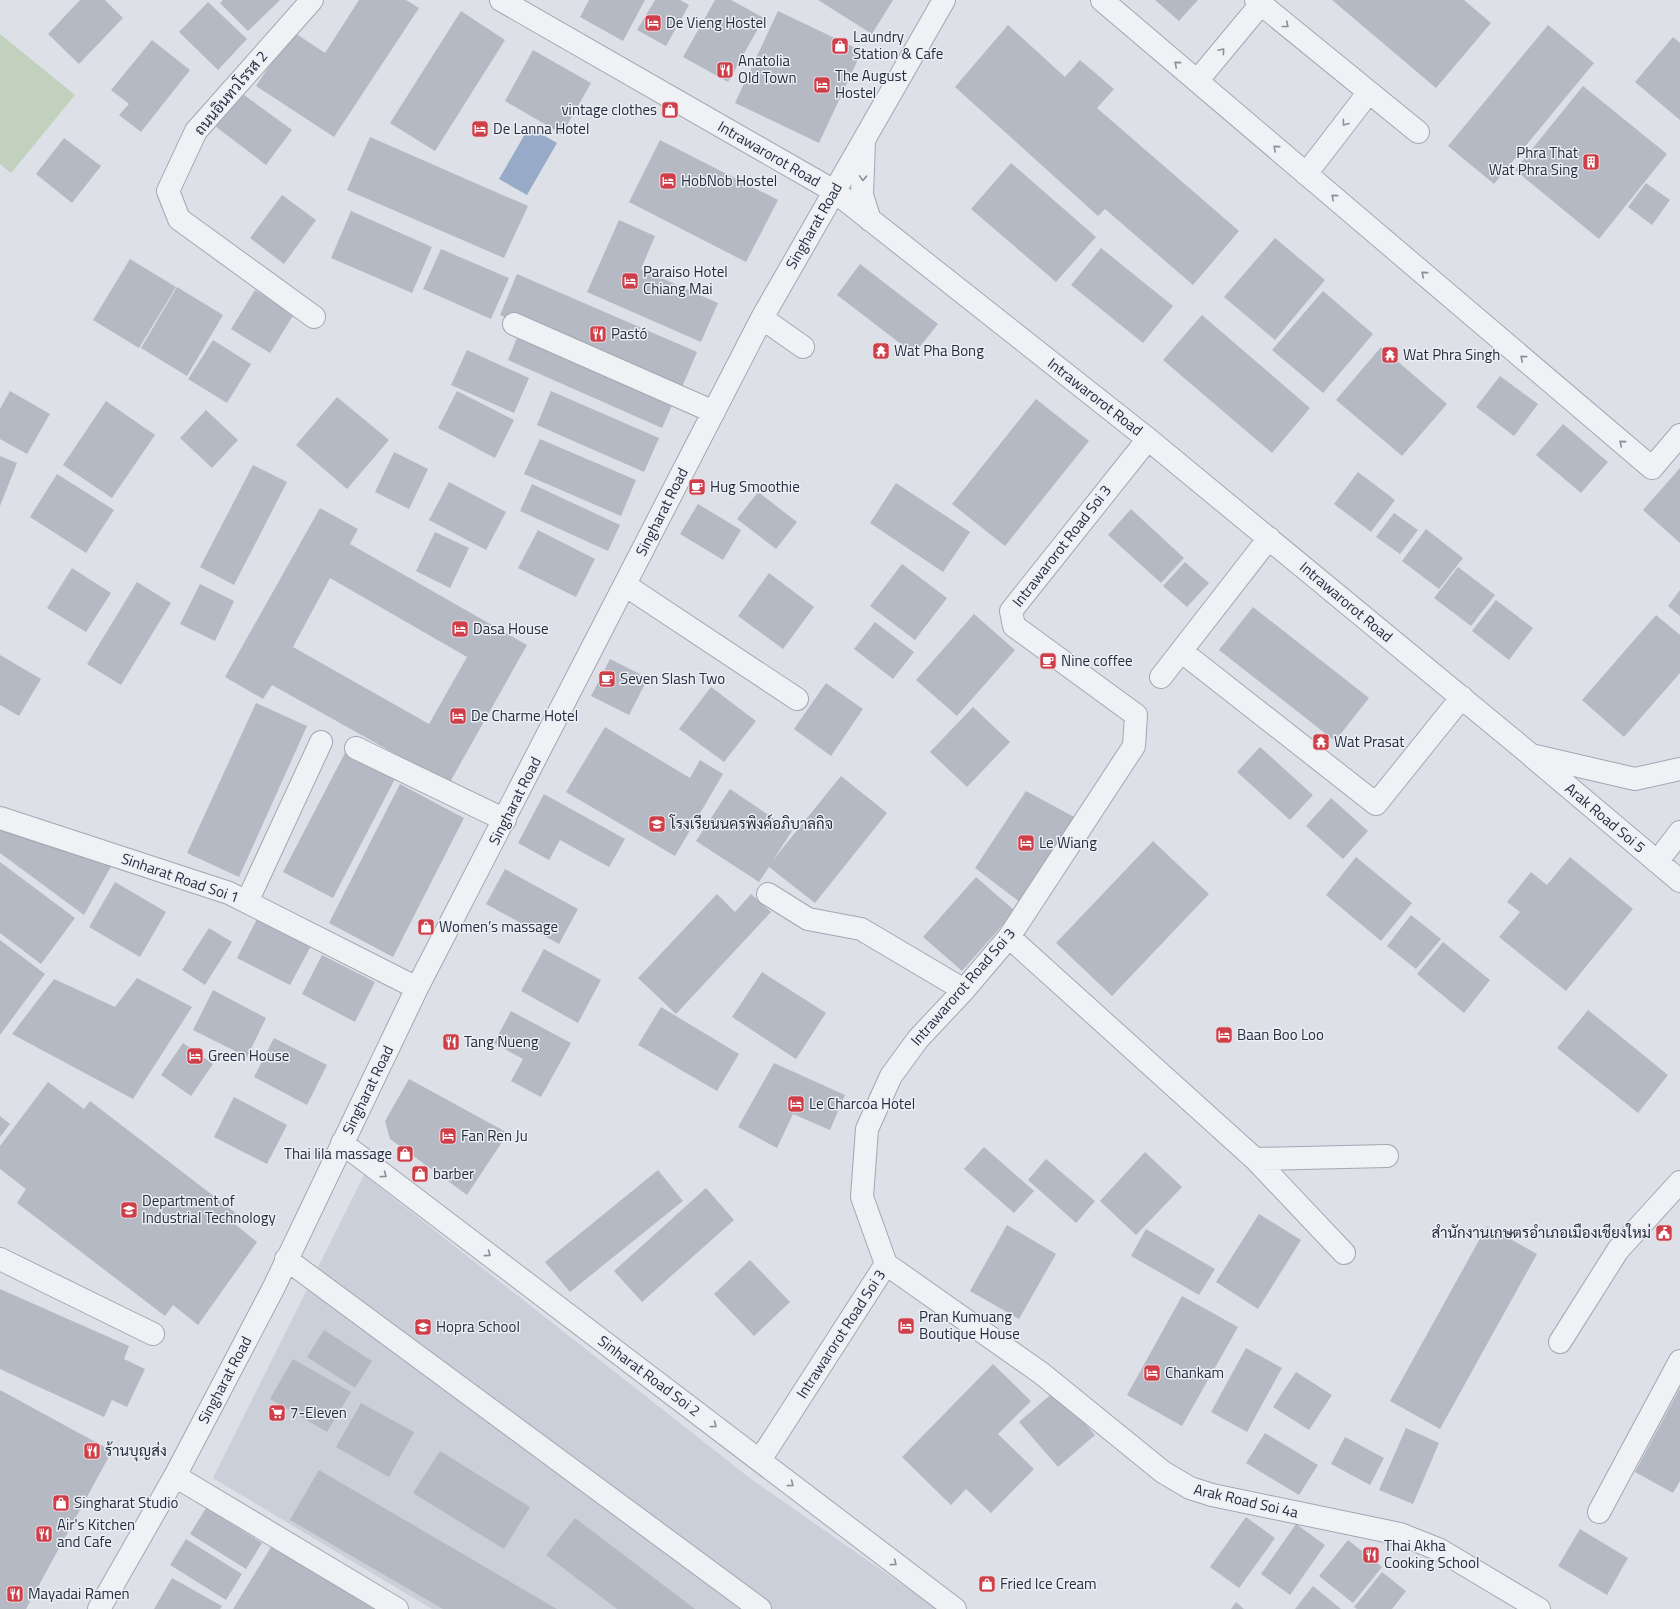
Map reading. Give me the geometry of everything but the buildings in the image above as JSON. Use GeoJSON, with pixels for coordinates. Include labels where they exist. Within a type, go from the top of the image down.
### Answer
{"type":"FeatureCollection","features":[{"type":"Feature","properties":{"kind":"street","name":"ถนนอินทวโรรส 2"},"geometry":{"type":"LineString","coordinates":[[312,0],[196,131],[168,191],[179,219],[314,317]]}},
{"type":"Feature","properties":{"kind":"street","name":"Intrawarorot Road"},"geometry":{"type":"LineString","coordinates":[[501,0],[834,191],[1148,439],[1531,755],[1635,779],[1680,769]]}},
{"type":"Feature","properties":{"kind":"street","name":"Singharat Road"},"geometry":{"type":"LineString","coordinates":[[100,1609],[175,1476],[286,1260],[417,988],[505,820],[762,318],[944,0]]}},
{"type":"Feature","properties":{"kind":"street"},"geometry":{"type":"LineString","coordinates":[[1102,0],[1652,468],[1680,436]]}},
{"type":"Feature","properties":{"kind":"street"},"geometry":{"type":"LineString","coordinates":[[1197,81],[1259,2],[1418,132]]}},
{"type":"Feature","properties":{"kind":"street"},"geometry":{"type":"LineString","coordinates":[[1306,174],[1369,92]]}},
{"type":"Feature","properties":{"kind":"street"},"geometry":{"type":"LineString","coordinates":[[864,139],[862,195],[870,220]]}},
{"type":"Feature","properties":{"kind":"street"},"geometry":{"type":"LineString","coordinates":[[762,318],[803,348]]}},
{"type":"Feature","properties":{"kind":"street"},"geometry":{"type":"LineString","coordinates":[[514,324],[714,412]]}},
{"type":"Feature","properties":{"kind":"street","name":"Intrawarorot Road Soi 3"},"geometry":{"type":"LineString","coordinates":[[760,1460],[886,1264],[862,1197],[867,1129],[891,1076],[918,1039],[964,990],[1009,937],[1134,746],[1136,714],[1014,626],[1011,611],[1148,439]]}},
{"type":"Feature","properties":{"kind":"street"},"geometry":{"type":"LineString","coordinates":[[1161,677],[1269,538]]}},
{"type":"Feature","properties":{"kind":"street"},"geometry":{"type":"LineString","coordinates":[[625,585],[797,699]]}},
{"type":"Feature","properties":{"kind":"street"},"geometry":{"type":"LineString","coordinates":[[1181,651],[1376,804],[1462,697]]}},
{"type":"Feature","properties":{"kind":"street"},"geometry":{"type":"LineString","coordinates":[[246,902],[321,742]]}},
{"type":"Feature","properties":{"kind":"street"},"geometry":{"type":"LineString","coordinates":[[356,748],[505,820]]}},
{"type":"Feature","properties":{"kind":"street","name":"Arak Road Soi 5"},"geometry":{"type":"LineString","coordinates":[[1531,755],[1680,881]]}},
{"type":"Feature","properties":{"kind":"street","name":"Sinharat Road Soi 1"},"geometry":{"type":"LineString","coordinates":[[0,818],[229,893],[417,988]]}},
{"type":"Feature","properties":{"kind":"street"},"geometry":{"type":"LineString","coordinates":[[1657,862],[1680,832]]}},
{"type":"Feature","properties":{"kind":"street"},"geometry":{"type":"LineString","coordinates":[[768,894],[808,918],[861,928],[964,990]]}},
{"type":"Feature","properties":{"kind":"street"},"geometry":{"type":"LineString","coordinates":[[1009,937],[1255,1158],[1344,1253]]}},
{"type":"Feature","properties":{"kind":"street","name":"Sinharat Road Soi 2"},"geometry":{"type":"LineString","coordinates":[[342,1143],[955,1609]]}},
{"type":"Feature","properties":{"kind":"street"},"geometry":{"type":"LineString","coordinates":[[1255,1158],[1387,1156]]}},
{"type":"Feature","properties":{"kind":"street"},"geometry":{"type":"LineString","coordinates":[[1560,1342],[1618,1250],[1680,1182]]}},
{"type":"Feature","properties":{"kind":"street"},"geometry":{"type":"LineString","coordinates":[[0,1259],[153,1334]]}},
{"type":"Feature","properties":{"kind":"street"},"geometry":{"type":"LineString","coordinates":[[286,1260],[760,1609]]}},
{"type":"Feature","properties":{"kind":"street","name":"Arak Road Soi 4a"},"geometry":{"type":"LineString","coordinates":[[886,1264],[1041,1373],[1163,1472],[1190,1488],[1212,1495],[1400,1534],[1440,1550],[1539,1609]]}},
{"type":"Feature","properties":{"kind":"street"},"geometry":{"type":"LineString","coordinates":[[1598,1512],[1680,1361]]}},
{"type":"Feature","properties":{"kind":"street"},"geometry":{"type":"LineString","coordinates":[[175,1476],[397,1609]]}},
{"type":"Feature","properties":{"kind":"shaded area","name":"Hopra School"},"geometry":{"type":"Polygon","coordinates":[[[364,1175],[751,1479],[937,1609],[432,1609],[213,1478],[364,1175]]]}},
{"type":"Feature","properties":{"kind":"green space"},"geometry":{"type":"Polygon","coordinates":[[[0,34],[75,95],[11,173],[0,164],[0,34]]]}},
{"type":"Feature","properties":{"kind":"water"},"geometry":{"type":"Polygon","coordinates":[[[529,127],[557,143],[527,195],[499,179],[529,127]]]}},
{"type":"Feature","properties":{"kind":"place","name":"De Vieng Hostel"},"geometry":{"type":"Point","coordinates":[653,23]}},
{"type":"Feature","properties":{"kind":"place","name":"Laundry Station & Cafe"},"geometry":{"type":"Point","coordinates":[840,46]}},
{"type":"Feature","properties":{"kind":"place","name":"Anatolia Old Town"},"geometry":{"type":"Point","coordinates":[725,70]}},
{"type":"Feature","properties":{"kind":"place","name":"The August Hostel"},"geometry":{"type":"Point","coordinates":[822,85]}},
{"type":"Feature","properties":{"kind":"place","name":"vintage clothes"},"geometry":{"type":"Point","coordinates":[670,110]}},
{"type":"Feature","properties":{"kind":"place","name":"De Lanna Hotel"},"geometry":{"type":"Point","coordinates":[480,129]}},
{"type":"Feature","properties":{"kind":"place","name":"Phra That Wat Phra Sing"},"geometry":{"type":"Point","coordinates":[1591,162]}},
{"type":"Feature","properties":{"kind":"place","name":"HobNob Hostel"},"geometry":{"type":"Point","coordinates":[668,181]}},
{"type":"Feature","properties":{"kind":"place","name":"Paraiso Hotel Chiang Mai"},"geometry":{"type":"Point","coordinates":[630,281]}},
{"type":"Feature","properties":{"kind":"place","name":"Pastó"},"geometry":{"type":"Point","coordinates":[598,334]}},
{"type":"Feature","properties":{"kind":"place","name":"Wat Pha Bong"},"geometry":{"type":"Point","coordinates":[881,351]}},
{"type":"Feature","properties":{"kind":"place","name":"Wat Phra Singh"},"geometry":{"type":"Point","coordinates":[1390,355]}},
{"type":"Feature","properties":{"kind":"place","name":"Hug Smoothie"},"geometry":{"type":"Point","coordinates":[697,487]}},
{"type":"Feature","properties":{"kind":"place","name":"Dasa House"},"geometry":{"type":"Point","coordinates":[460,629]}},
{"type":"Feature","properties":{"kind":"place","name":"Nine coffee"},"geometry":{"type":"Point","coordinates":[1048,661]}},
{"type":"Feature","properties":{"kind":"place","name":"Seven Slash Two"},"geometry":{"type":"Point","coordinates":[607,679]}},
{"type":"Feature","properties":{"kind":"place","name":"De Charme Hotel"},"geometry":{"type":"Point","coordinates":[458,716]}},
{"type":"Feature","properties":{"kind":"place","name":"Wat Prasat"},"geometry":{"type":"Point","coordinates":[1321,742]}},
{"type":"Feature","properties":{"kind":"place","name":"โรงเรียนนครพิงค์อภิบาลกิจ"},"geometry":{"type":"Point","coordinates":[657,824]}},
{"type":"Feature","properties":{"kind":"place","name":"Le Wiang"},"geometry":{"type":"Point","coordinates":[1026,843]}},
{"type":"Feature","properties":{"kind":"place","name":"Women’s massage"},"geometry":{"type":"Point","coordinates":[426,927]}},
{"type":"Feature","properties":{"kind":"place","name":"Baan Boo Loo"},"geometry":{"type":"Point","coordinates":[1224,1035]}},
{"type":"Feature","properties":{"kind":"place","name":"Tang Nueng"},"geometry":{"type":"Point","coordinates":[451,1042]}},
{"type":"Feature","properties":{"kind":"place","name":"Green House"},"geometry":{"type":"Point","coordinates":[195,1056]}},
{"type":"Feature","properties":{"kind":"place","name":"Le Charcoa Hotel"},"geometry":{"type":"Point","coordinates":[796,1104]}},
{"type":"Feature","properties":{"kind":"place","name":"Fan Ren Ju"},"geometry":{"type":"Point","coordinates":[448,1136]}},
{"type":"Feature","properties":{"kind":"place","name":"Thai lila massage"},"geometry":{"type":"Point","coordinates":[405,1154]}},
{"type":"Feature","properties":{"kind":"place","name":"barber"},"geometry":{"type":"Point","coordinates":[420,1174]}},
{"type":"Feature","properties":{"kind":"place","name":"Department of Industrial Technology"},"geometry":{"type":"Point","coordinates":[129,1210]}},
{"type":"Feature","properties":{"kind":"place","name":"สำนักงานเกษตรอำเภอเมืองเชียงใหม่"},"geometry":{"type":"Point","coordinates":[1664,1233]}},
{"type":"Feature","properties":{"kind":"place","name":"Pran Kumuang Boutique House"},"geometry":{"type":"Point","coordinates":[906,1326]}},
{"type":"Feature","properties":{"kind":"place","name":"Hopra School"},"geometry":{"type":"Point","coordinates":[423,1327]}},
{"type":"Feature","properties":{"kind":"place","name":"Chankam"},"geometry":{"type":"Point","coordinates":[1152,1373]}},
{"type":"Feature","properties":{"kind":"place","name":"7-Eleven"},"geometry":{"type":"Point","coordinates":[277,1413]}},
{"type":"Feature","properties":{"kind":"place","name":"ร้านบุญส่ง"},"geometry":{"type":"Point","coordinates":[92,1451]}},
{"type":"Feature","properties":{"kind":"place","name":"Singharat Studio"},"geometry":{"type":"Point","coordinates":[61,1503]}},
{"type":"Feature","properties":{"kind":"place","name":"Air's Kitchen and Cafe"},"geometry":{"type":"Point","coordinates":[44,1534]}},
{"type":"Feature","properties":{"kind":"place","name":"Thai Akha Cooking School"},"geometry":{"type":"Point","coordinates":[1371,1555]}},
{"type":"Feature","properties":{"kind":"place","name":"Fried Ice Cream"},"geometry":{"type":"Point","coordinates":[987,1584]}},
{"type":"Feature","properties":{"kind":"place","name":"Mayadai Ramen"},"geometry":{"type":"Point","coordinates":[15,1594]}}]}
